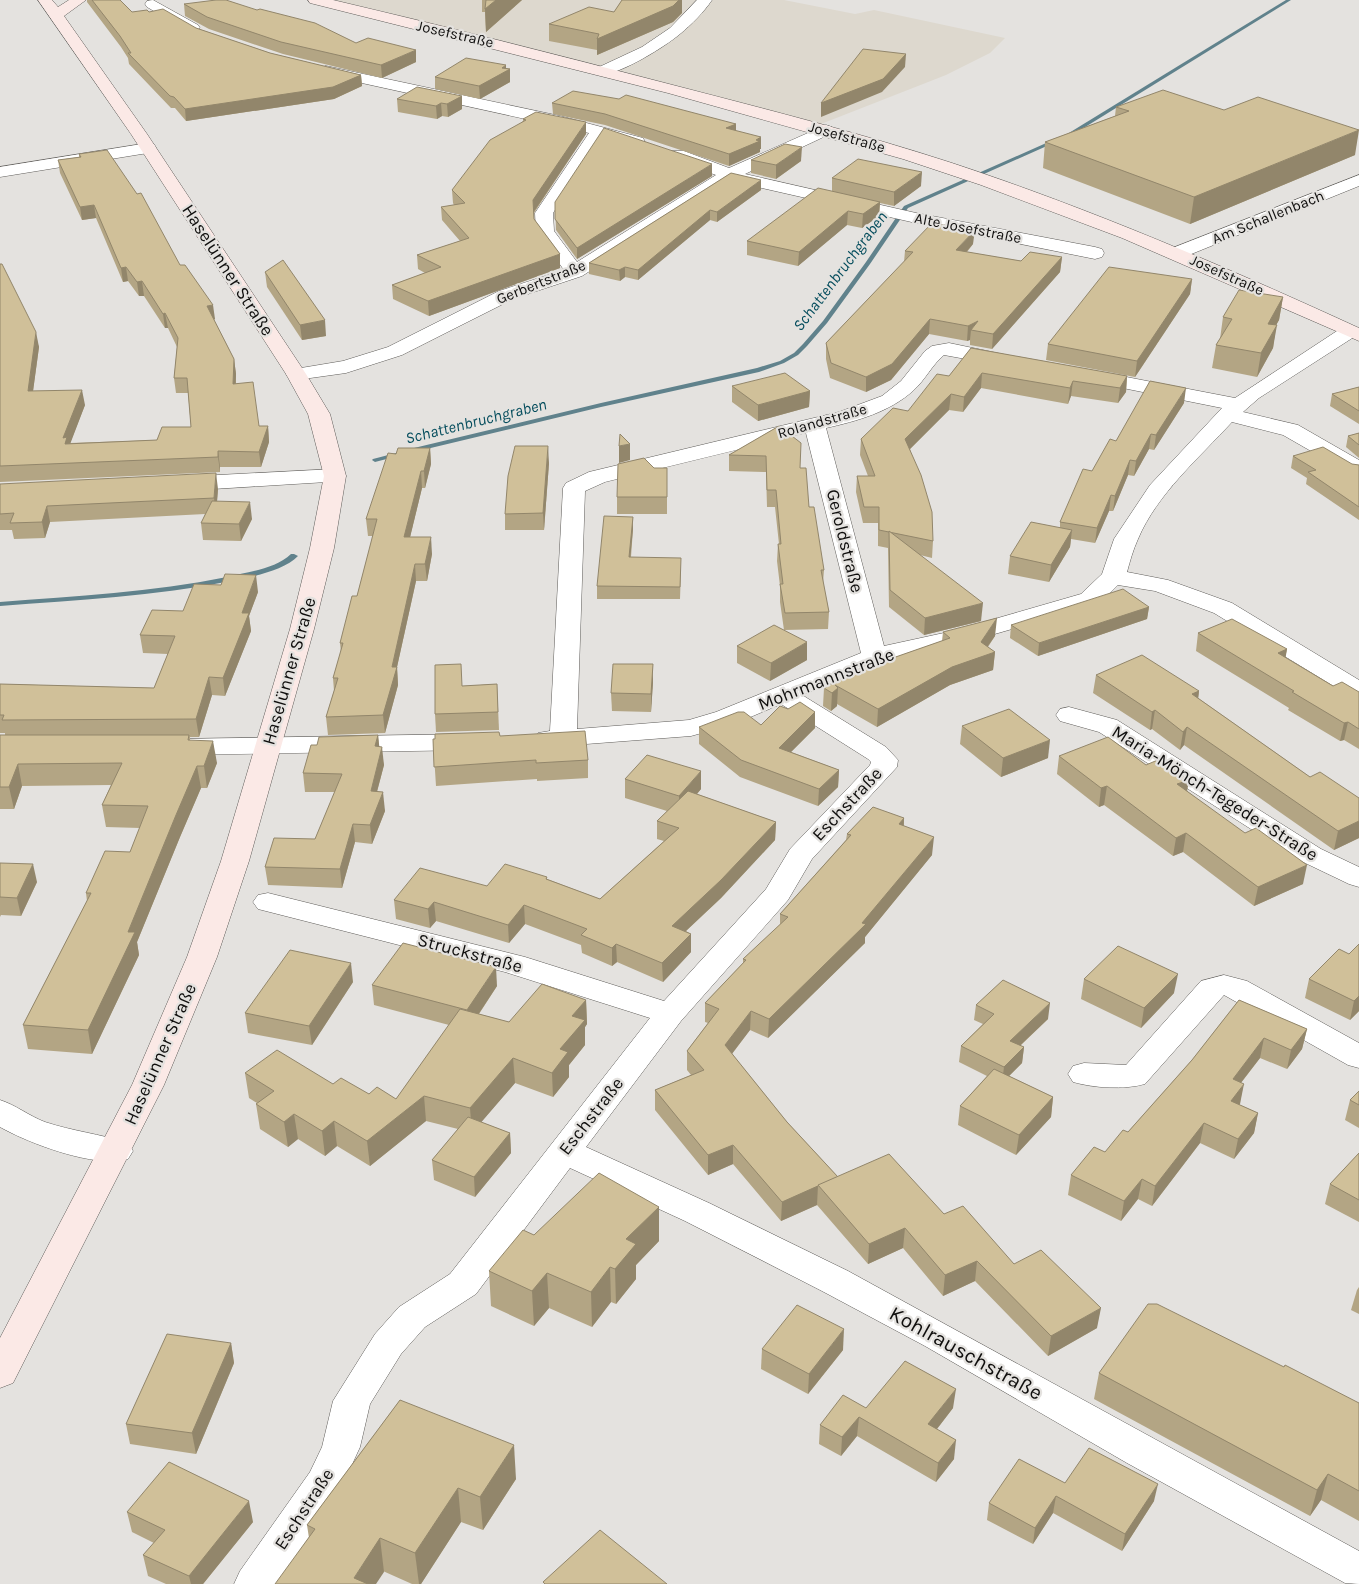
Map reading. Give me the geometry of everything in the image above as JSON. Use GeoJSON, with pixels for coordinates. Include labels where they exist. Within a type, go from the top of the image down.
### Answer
{"type":"FeatureCollection","features":[{"type":"Feature","properties":{"kind":"street","name":"Haselünner Straße"},"geometry":{"type":"LineString","coordinates":[[0,1373],[116,1151],[148,1085],[202,957],[226,891],[268,747],[322,548],[335,476],[318,414],[296,374],[148,148],[45,0]]}},
{"type":"Feature","properties":{"kind":"street"},"geometry":{"type":"LineString","coordinates":[[56,14],[79,0]]}},
{"type":"Feature","properties":{"kind":"street","name":"Josefstraße"},"geometry":{"type":"LineString","coordinates":[[315,0],[602,71],[826,130],[963,173],[1177,252],[1355,333]]}},
{"type":"Feature","properties":{"kind":"street"},"geometry":{"type":"LineString","coordinates":[[602,71],[647,50],[675,31],[705,0]]}},
{"type":"Feature","properties":{"kind":"street"},"geometry":{"type":"LineString","coordinates":[[152,4],[203,34]]}},
{"type":"Feature","properties":{"kind":"street","name":"Alte Josefstraße"},"geometry":{"type":"LineString","coordinates":[[313,68],[405,90],[599,130],[661,150],[728,175],[887,212],[1095,253]]}},
{"type":"Feature","properties":{"kind":"street"},"geometry":{"type":"LineString","coordinates":[[575,272],[545,231],[544,213],[599,130]]}},
{"type":"Feature","properties":{"kind":"street","name":"Gerbertstraße"},"geometry":{"type":"LineString","coordinates":[[296,374],[346,367],[395,351],[429,332],[506,295],[575,272],[728,175],[826,130]]}},
{"type":"Feature","properties":{"kind":"street"},"geometry":{"type":"LineString","coordinates":[[0,172],[148,148]]}},
{"type":"Feature","properties":{"kind":"street","name":"Am Schallenbach"},"geometry":{"type":"LineString","coordinates":[[1177,252],[1359,180]]}},
{"type":"Feature","properties":{"kind":"street","name":"Mohrmannstraße"},"geometry":{"type":"LineString","coordinates":[[524,740],[691,728],[725,718],[874,656],[958,637],[1090,598],[1113,577],[1126,539],[1139,516],[1158,490],[1233,410],[1355,333]]}},
{"type":"Feature","properties":{"kind":"street","name":"Rolandstraße"},"geometry":{"type":"LineString","coordinates":[[563,738],[574,488],[597,477],[846,418],[889,400],[908,385],[932,354],[939,350],[949,349],[1026,364]]}},
{"type":"Feature","properties":{"kind":"street"},"geometry":{"type":"LineString","coordinates":[[1072,372],[1233,410],[1290,430],[1359,469]]}},
{"type":"Feature","properties":{"kind":"street","name":"Geroldstraße"},"geometry":{"type":"LineString","coordinates":[[815,426],[874,656]]}},
{"type":"Feature","properties":{"kind":"street"},"geometry":{"type":"LineString","coordinates":[[164,485],[335,476]]}},
{"type":"Feature","properties":{"kind":"street"},"geometry":{"type":"LineString","coordinates":[[1113,577],[1160,585],[1223,608],[1359,691]]}},
{"type":"Feature","properties":{"kind":"street","name":"Eschstraße"},"geometry":{"type":"LineString","coordinates":[[254,1584],[324,1483],[341,1447],[352,1401],[388,1344],[412,1317],[462,1284],[670,1014],[778,894],[800,855],[883,767],[886,760],[783,694]]}},
{"type":"Feature","properties":{"kind":"street","name":"Maria-Mönch-Tegeder-Straße"},"geometry":{"type":"LineString","coordinates":[[1069,715],[1108,726],[1311,855],[1359,878]]}},
{"type":"Feature","properties":{"kind":"street"},"geometry":{"type":"LineString","coordinates":[[149,747],[268,747],[494,741]]}},
{"type":"Feature","properties":{"kind":"street","name":"Struckstraße"},"geometry":{"type":"LineString","coordinates":[[268,902],[514,964],[670,1014]]}},
{"type":"Feature","properties":{"kind":"street"},"geometry":{"type":"LineString","coordinates":[[1084,1074],[1134,1076],[1212,988],[1224,985],[1236,988],[1359,1057]]}},
{"type":"Feature","properties":{"kind":"street"},"geometry":{"type":"LineString","coordinates":[[0,1112],[30,1130],[68,1142],[116,1151]]}},
{"type":"Feature","properties":{"kind":"street","name":"Kohlrauschstraße"},"geometry":{"type":"LineString","coordinates":[[564,1151],[697,1212],[835,1281],[938,1336],[1133,1447],[1359,1571]]}},
{"type":"Feature","properties":{"kind":"shaded area"},"geometry":{"type":"Polygon","coordinates":[[[325,0],[784,0],[855,14],[874,10],[1005,38],[990,53],[946,75],[821,124],[600,66],[325,0]]]}},
{"type":"Feature","properties":{"kind":"building"},"geometry":{"type":"Polygon","coordinates":[[[92,0],[120,0],[132,12],[147,10],[149,12],[163,9],[196,28],[270,53],[361,75],[333,87],[185,109],[128,53],[131,53],[92,0]]]}},
{"type":"Feature","properties":{"kind":"building"},"geometry":{"type":"Polygon","coordinates":[[[226,0],[257,10],[260,9],[315,23],[356,43],[368,38],[416,50],[381,65],[281,42],[207,17],[184,4],[226,0]]]}},
{"type":"Feature","properties":{"kind":"building"},"geometry":{"type":"Polygon","coordinates":[[[486,0],[496,0],[485,9],[486,0]]]}},
{"type":"Feature","properties":{"kind":"building"},"geometry":{"type":"Polygon","coordinates":[[[622,0],[679,0],[673,6],[597,39],[599,34],[549,24],[589,7],[614,12],[622,0]]]}},
{"type":"Feature","properties":{"kind":"building"},"geometry":{"type":"Polygon","coordinates":[[[863,49],[906,54],[883,79],[821,103],[863,49]]]}},
{"type":"Feature","properties":{"kind":"building"},"geometry":{"type":"Polygon","coordinates":[[[466,58],[506,65],[502,68],[510,69],[479,86],[435,77],[466,58]]]}},
{"type":"Feature","properties":{"kind":"building"},"geometry":{"type":"Polygon","coordinates":[[[417,87],[462,96],[447,104],[441,103],[436,106],[397,99],[417,87]]]}},
{"type":"Feature","properties":{"kind":"building"},"geometry":{"type":"Polygon","coordinates":[[[1163,90],[1224,110],[1258,97],[1359,130],[1194,197],[1045,142],[1129,111],[1116,107],[1163,90]]]}},
{"type":"Feature","properties":{"kind":"building"},"geometry":{"type":"Polygon","coordinates":[[[573,91],[619,99],[626,95],[736,124],[726,128],[761,137],[756,140],[760,141],[729,154],[605,114],[552,103],[573,91]]]}},
{"type":"Feature","properties":{"kind":"building"},"geometry":{"type":"Polygon","coordinates":[[[536,112],[586,122],[533,200],[534,219],[560,254],[428,301],[392,285],[441,267],[417,255],[469,238],[441,207],[465,203],[452,190],[490,140],[526,120],[523,119],[536,112]]]}},
{"type":"Feature","properties":{"kind":"building"},"geometry":{"type":"Polygon","coordinates":[[[604,128],[712,164],[577,248],[555,219],[555,202],[604,128]]]}},
{"type":"Feature","properties":{"kind":"building"},"geometry":{"type":"Polygon","coordinates":[[[785,144],[802,147],[776,165],[751,160],[785,144]]]}},
{"type":"Feature","properties":{"kind":"building"},"geometry":{"type":"Polygon","coordinates":[[[107,150],[137,194],[141,193],[180,265],[185,265],[213,305],[207,306],[234,359],[233,384],[253,382],[259,426],[268,426],[259,452],[218,451],[218,457],[0,466],[0,264],[2,264],[36,332],[28,391],[82,390],[63,438],[67,437],[65,444],[157,440],[162,427],[191,427],[187,378],[174,378],[178,338],[165,313],[163,314],[142,281],[137,282],[126,267],[121,268],[94,205],[80,207],[58,160],[81,157],[79,154],[107,150]]]}},
{"type":"Feature","properties":{"kind":"building"},"geometry":{"type":"Polygon","coordinates":[[[858,159],[922,172],[894,192],[832,178],[858,159]]]}},
{"type":"Feature","properties":{"kind":"building"},"geometry":{"type":"Polygon","coordinates":[[[731,173],[761,180],[717,212],[710,210],[638,270],[625,267],[619,270],[589,263],[731,173]]]}},
{"type":"Feature","properties":{"kind":"building"},"geometry":{"type":"Polygon","coordinates":[[[818,188],[880,202],[863,214],[848,211],[799,252],[747,241],[818,188]]]}},
{"type":"Feature","properties":{"kind":"building"},"geometry":{"type":"Polygon","coordinates":[[[932,223],[975,230],[956,250],[1021,261],[1030,252],[1062,257],[993,334],[971,330],[978,321],[968,326],[930,319],[892,364],[866,377],[831,363],[826,343],[913,252],[905,251],[932,223]]]}},
{"type":"Feature","properties":{"kind":"building"},"geometry":{"type":"Polygon","coordinates":[[[283,260],[325,320],[300,325],[265,272],[283,260]]]}},
{"type":"Feature","properties":{"kind":"building"},"geometry":{"type":"Polygon","coordinates":[[[1109,267],[1192,279],[1137,361],[1048,344],[1109,267]]]}},
{"type":"Feature","properties":{"kind":"building"},"geometry":{"type":"Polygon","coordinates":[[[1239,290],[1283,297],[1268,324],[1277,325],[1261,353],[1216,345],[1232,319],[1223,317],[1239,290]]]}},
{"type":"Feature","properties":{"kind":"building"},"geometry":{"type":"Polygon","coordinates":[[[971,348],[1127,376],[1120,388],[1073,381],[1070,388],[982,373],[964,397],[951,394],[905,439],[921,475],[932,512],[933,541],[879,530],[879,507],[864,507],[857,476],[875,476],[861,439],[893,408],[908,411],[937,374],[949,376],[971,348]]]}},
{"type":"Feature","properties":{"kind":"building"},"geometry":{"type":"Polygon","coordinates":[[[785,373],[810,391],[758,405],[732,386],[785,373]]]}},
{"type":"Feature","properties":{"kind":"building"},"geometry":{"type":"Polygon","coordinates":[[[1150,381],[1186,388],[1156,435],[1151,434],[1136,461],[1130,460],[1115,496],[1111,495],[1097,528],[1060,522],[1083,469],[1092,471],[1110,439],[1116,441],[1150,381]]]}},
{"type":"Feature","properties":{"kind":"building"},"geometry":{"type":"Polygon","coordinates":[[[1359,387],[1359,411],[1332,394],[1359,387]]]}},
{"type":"Feature","properties":{"kind":"building"},"geometry":{"type":"Polygon","coordinates":[[[779,426],[801,443],[800,468],[806,468],[809,507],[814,507],[824,570],[821,570],[829,612],[785,613],[780,584],[783,584],[778,544],[781,544],[776,490],[767,490],[766,456],[729,455],[779,426]]]}},
{"type":"Feature","properties":{"kind":"building"},"geometry":{"type":"Polygon","coordinates":[[[1359,433],[1359,445],[1348,436],[1359,433]]]}},
{"type":"Feature","properties":{"kind":"building"},"geometry":{"type":"Polygon","coordinates":[[[620,434],[630,444],[619,446],[620,434]]]}},
{"type":"Feature","properties":{"kind":"building"},"geometry":{"type":"Polygon","coordinates":[[[515,446],[548,446],[543,513],[505,514],[508,476],[515,446]]]}},
{"type":"Feature","properties":{"kind":"building"},"geometry":{"type":"Polygon","coordinates":[[[1323,447],[1352,464],[1359,465],[1359,507],[1308,472],[1316,470],[1293,456],[1323,447]]]}},
{"type":"Feature","properties":{"kind":"building"},"geometry":{"type":"Polygon","coordinates":[[[398,448],[430,448],[424,471],[421,471],[404,537],[431,537],[425,564],[415,564],[392,667],[397,667],[383,715],[326,717],[338,678],[333,678],[343,643],[340,643],[352,596],[357,596],[377,519],[366,519],[388,453],[396,454],[398,448]]]}},
{"type":"Feature","properties":{"kind":"building"},"geometry":{"type":"Polygon","coordinates":[[[644,458],[654,468],[667,468],[667,497],[617,497],[618,464],[644,458]]]}},
{"type":"Feature","properties":{"kind":"building"},"geometry":{"type":"Polygon","coordinates":[[[216,473],[214,498],[47,506],[42,522],[10,523],[14,513],[0,514],[0,484],[216,473]]]}},
{"type":"Feature","properties":{"kind":"building"},"geometry":{"type":"Polygon","coordinates":[[[212,501],[250,502],[239,524],[201,523],[212,501]]]}},
{"type":"Feature","properties":{"kind":"building"},"geometry":{"type":"Polygon","coordinates":[[[604,516],[633,517],[629,557],[681,558],[680,587],[597,586],[604,516]]]}},
{"type":"Feature","properties":{"kind":"building"},"geometry":{"type":"Polygon","coordinates":[[[1031,522],[1072,530],[1051,565],[1010,556],[1031,522]]]}},
{"type":"Feature","properties":{"kind":"building"},"geometry":{"type":"Polygon","coordinates":[[[889,531],[983,603],[925,618],[890,590],[889,531]]]}},
{"type":"Feature","properties":{"kind":"building"},"geometry":{"type":"Polygon","coordinates":[[[225,574],[256,575],[242,613],[249,613],[223,678],[209,677],[196,719],[2,720],[4,715],[0,715],[0,684],[154,688],[175,636],[140,635],[152,610],[183,611],[194,584],[221,585],[225,574]]]}},
{"type":"Feature","properties":{"kind":"building"},"geometry":{"type":"Polygon","coordinates":[[[1123,589],[1149,607],[1039,643],[1011,625],[1123,589]]]}},
{"type":"Feature","properties":{"kind":"building"},"geometry":{"type":"Polygon","coordinates":[[[997,618],[981,642],[995,652],[952,667],[878,709],[835,685],[838,688],[832,693],[824,688],[881,657],[887,660],[950,638],[943,632],[997,618]]]}},
{"type":"Feature","properties":{"kind":"building"},"geometry":{"type":"Polygon","coordinates":[[[1232,619],[1287,649],[1278,653],[1333,686],[1342,682],[1359,692],[1359,729],[1348,722],[1344,723],[1292,692],[1294,691],[1198,633],[1232,619]]]}},
{"type":"Feature","properties":{"kind":"building"},"geometry":{"type":"Polygon","coordinates":[[[774,625],[807,642],[771,663],[737,646],[774,625]]]}},
{"type":"Feature","properties":{"kind":"building"},"geometry":{"type":"Polygon","coordinates":[[[1142,655],[1199,691],[1192,694],[1310,777],[1320,772],[1359,798],[1359,821],[1338,831],[1187,727],[1183,732],[1155,710],[1152,712],[1096,675],[1142,655]]]}},
{"type":"Feature","properties":{"kind":"building"},"geometry":{"type":"Polygon","coordinates":[[[461,664],[462,686],[497,684],[498,712],[435,714],[435,665],[461,664]]]}},
{"type":"Feature","properties":{"kind":"building"},"geometry":{"type":"Polygon","coordinates":[[[613,664],[653,664],[651,694],[611,693],[613,664]]]}},
{"type":"Feature","properties":{"kind":"building"},"geometry":{"type":"Polygon","coordinates":[[[800,702],[815,712],[779,748],[839,770],[819,789],[741,760],[699,727],[738,712],[744,712],[761,725],[780,706],[788,709],[800,702]]]}},
{"type":"Feature","properties":{"kind":"building"},"geometry":{"type":"Polygon","coordinates":[[[1009,709],[1050,740],[1003,758],[962,726],[1009,709]]]}},
{"type":"Feature","properties":{"kind":"building"},"geometry":{"type":"Polygon","coordinates":[[[585,731],[588,760],[536,763],[536,760],[434,767],[433,739],[435,739],[435,734],[499,732],[500,736],[585,731]]]}},
{"type":"Feature","properties":{"kind":"building"},"geometry":{"type":"Polygon","coordinates":[[[0,735],[189,735],[188,740],[213,741],[204,766],[197,766],[128,932],[135,932],[88,1030],[23,1025],[91,893],[86,893],[105,851],[130,852],[148,806],[102,805],[122,763],[18,764],[9,787],[0,787],[0,735]]]}},
{"type":"Feature","properties":{"kind":"building"},"geometry":{"type":"Polygon","coordinates":[[[378,735],[375,746],[382,747],[371,791],[383,792],[370,825],[353,824],[340,869],[265,867],[274,838],[315,839],[342,774],[303,773],[311,745],[317,745],[319,737],[378,735]]]}},
{"type":"Feature","properties":{"kind":"building"},"geometry":{"type":"Polygon","coordinates":[[[1108,737],[1146,765],[1160,759],[1189,780],[1177,784],[1245,833],[1256,828],[1307,865],[1258,887],[1186,833],[1176,838],[1107,786],[1101,788],[1059,756],[1108,737]]]}},
{"type":"Feature","properties":{"kind":"building"},"geometry":{"type":"Polygon","coordinates":[[[647,755],[701,771],[679,796],[625,779],[647,755]]]}},
{"type":"Feature","properties":{"kind":"building"},"geometry":{"type":"Polygon","coordinates":[[[688,791],[776,822],[721,880],[672,926],[691,934],[662,963],[616,944],[612,948],[581,935],[587,929],[524,905],[508,925],[434,902],[428,909],[394,900],[420,868],[487,886],[505,864],[547,877],[546,879],[600,899],[679,828],[657,821],[688,791]]]}},
{"type":"Feature","properties":{"kind":"building"},"geometry":{"type":"Polygon","coordinates":[[[873,807],[904,818],[899,824],[934,837],[862,923],[866,924],[769,1019],[751,1011],[725,1045],[787,1122],[838,1177],[782,1202],[733,1145],[708,1155],[655,1090],[704,1070],[687,1051],[719,1009],[705,1003],[746,960],[743,959],[788,917],[780,914],[851,835],[847,834],[873,807]]]}},
{"type":"Feature","properties":{"kind":"building"},"geometry":{"type":"Polygon","coordinates":[[[0,863],[33,864],[17,898],[0,897],[0,863]]]}},
{"type":"Feature","properties":{"kind":"building"},"geometry":{"type":"Polygon","coordinates":[[[403,943],[496,967],[467,1010],[372,985],[403,943]]]}},
{"type":"Feature","properties":{"kind":"building"},"geometry":{"type":"Polygon","coordinates":[[[1359,944],[1359,996],[1354,1001],[1309,979],[1339,949],[1349,954],[1359,944]]]}},
{"type":"Feature","properties":{"kind":"building"},"geometry":{"type":"Polygon","coordinates":[[[1118,946],[1178,974],[1144,1008],[1084,979],[1118,946]]]}},
{"type":"Feature","properties":{"kind":"building"},"geometry":{"type":"Polygon","coordinates":[[[290,950],[351,963],[309,1026],[245,1013],[290,950]]]}},
{"type":"Feature","properties":{"kind":"building"},"geometry":{"type":"Polygon","coordinates":[[[1003,980],[1050,1003],[1010,1041],[1024,1047],[1004,1067],[961,1046],[994,1014],[976,1005],[1003,980]]]}},
{"type":"Feature","properties":{"kind":"building"},"geometry":{"type":"Polygon","coordinates":[[[542,984],[586,1000],[572,1016],[585,1020],[560,1049],[568,1052],[552,1073],[513,1058],[470,1108],[424,1096],[367,1141],[334,1121],[322,1131],[294,1114],[284,1122],[256,1104],[274,1091],[245,1073],[277,1050],[333,1084],[341,1078],[369,1094],[377,1087],[396,1099],[460,1009],[509,1022],[542,984]]]}},
{"type":"Feature","properties":{"kind":"building"},"geometry":{"type":"Polygon","coordinates":[[[1239,1000],[1307,1029],[1291,1050],[1264,1038],[1233,1079],[1244,1084],[1231,1101],[1258,1113],[1238,1139],[1204,1123],[1155,1186],[1142,1179],[1124,1201],[1071,1175],[1094,1147],[1105,1152],[1123,1130],[1128,1132],[1192,1060],[1239,1000]]]}},
{"type":"Feature","properties":{"kind":"building"},"geometry":{"type":"Polygon","coordinates":[[[994,1069],[1053,1097],[1019,1135],[960,1106],[994,1069]]]}},
{"type":"Feature","properties":{"kind":"building"},"geometry":{"type":"Polygon","coordinates":[[[1359,1091],[1359,1105],[1350,1100],[1359,1091]]]}},
{"type":"Feature","properties":{"kind":"building"},"geometry":{"type":"Polygon","coordinates":[[[468,1117],[510,1133],[474,1177],[432,1160],[468,1117]]]}},
{"type":"Feature","properties":{"kind":"building"},"geometry":{"type":"Polygon","coordinates":[[[1359,1153],[1359,1200],[1330,1184],[1359,1153]]]}},
{"type":"Feature","properties":{"kind":"building"},"geometry":{"type":"Polygon","coordinates":[[[889,1154],[944,1214],[963,1206],[1014,1264],[1041,1250],[1101,1308],[1051,1336],[977,1261],[945,1275],[905,1228],[869,1244],[818,1185],[889,1154]]]}},
{"type":"Feature","properties":{"kind":"building"},"geometry":{"type":"Polygon","coordinates":[[[599,1173],[659,1207],[626,1239],[636,1244],[615,1269],[610,1267],[591,1292],[547,1273],[532,1291],[489,1271],[523,1230],[534,1235],[599,1173]]]}},
{"type":"Feature","properties":{"kind":"building"},"geometry":{"type":"Polygon","coordinates":[[[1148,1304],[1157,1304],[1284,1367],[1285,1365],[1359,1403],[1359,1491],[1328,1474],[1317,1490],[1099,1373],[1148,1304]]]}},
{"type":"Feature","properties":{"kind":"building"},"geometry":{"type":"Polygon","coordinates":[[[797,1305],[844,1329],[809,1374],[762,1349],[797,1305]]]}},
{"type":"Feature","properties":{"kind":"building"},"geometry":{"type":"Polygon","coordinates":[[[167,1334],[231,1343],[192,1433],[126,1424],[167,1334]]]}},
{"type":"Feature","properties":{"kind":"building"},"geometry":{"type":"Polygon","coordinates":[[[905,1361],[956,1389],[928,1424],[956,1440],[938,1463],[859,1417],[842,1437],[820,1425],[843,1395],[866,1408],[905,1361]]]}},
{"type":"Feature","properties":{"kind":"building"},"geometry":{"type":"Polygon","coordinates":[[[400,1400],[514,1445],[480,1497],[458,1488],[415,1553],[380,1538],[354,1578],[368,1584],[275,1584],[315,1529],[307,1525],[400,1400]]]}},
{"type":"Feature","properties":{"kind":"building"},"geometry":{"type":"Polygon","coordinates":[[[1089,1448],[1158,1484],[1125,1534],[1056,1496],[1035,1528],[989,1503],[1019,1459],[1065,1483],[1089,1448]]]}},
{"type":"Feature","properties":{"kind":"building"},"geometry":{"type":"Polygon","coordinates":[[[169,1462],[249,1501],[189,1576],[143,1555],[165,1530],[127,1512],[169,1462]]]}},
{"type":"Feature","properties":{"kind":"building"},"geometry":{"type":"Polygon","coordinates":[[[600,1530],[667,1584],[545,1584],[543,1582],[600,1530]]]}},
{"type":"Feature","properties":{"kind":"waterway","name":"Schattenbruchgraben"},"geometry":{"type":"LineString","coordinates":[[1067,136],[1289,0]]}},
{"type":"Feature","properties":{"kind":"waterway","name":"Schattenbruchgraben"},"geometry":{"type":"LineString","coordinates":[[414,450],[601,405],[759,370],[782,362],[796,354],[825,322],[906,207],[1055,141]]}},
{"type":"Feature","properties":{"kind":"waterway","name":"Schattenbruchgraben"},"geometry":{"type":"LineString","coordinates":[[375,460],[396,455]]}},
{"type":"Feature","properties":{"kind":"waterway"},"geometry":{"type":"LineString","coordinates":[[0,604],[131,594],[208,583],[252,574],[287,562],[294,556]]}}]}
